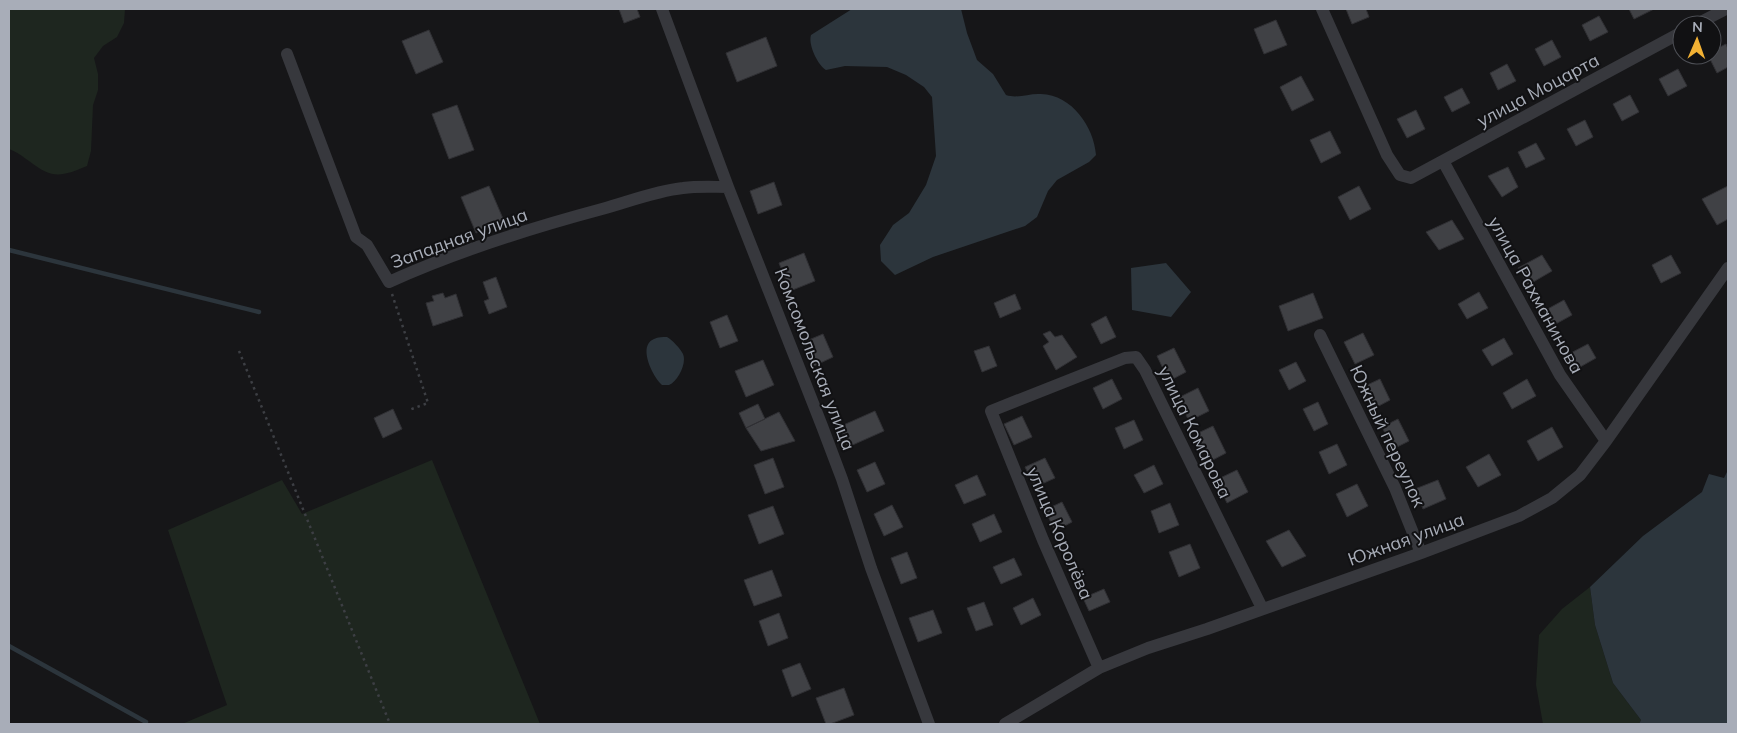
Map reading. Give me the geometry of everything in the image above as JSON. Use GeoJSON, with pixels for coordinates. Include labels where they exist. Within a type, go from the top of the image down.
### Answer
{"type":"FeatureCollection","features":[{"type":"Feature","properties":{"kind":"street","name":"Комсомольская улица"},"geometry":{"type":"LineString","coordinates":[[662,9],[728,187],[753,246],[842,479],[870,568],[930,724]]}},
{"type":"Feature","properties":{"kind":"street","name":"улица Моцарта"},"geometry":{"type":"LineString","coordinates":[[1322,9],[1387,155],[1400,174],[1411,178],[1672,37]]}},
{"type":"Feature","properties":{"kind":"street"},"geometry":{"type":"LineString","coordinates":[[1715,15],[1726,9]]}},
{"type":"Feature","properties":{"kind":"street","name":"Западная улица"},"geometry":{"type":"LineString","coordinates":[[287,54],[356,237],[367,245],[389,282],[425,266],[552,223],[650,194],[704,186],[728,187]]}},
{"type":"Feature","properties":{"kind":"street","name":"улица Рахманинова"},"geometry":{"type":"LineString","coordinates":[[1443,161],[1560,375],[1606,441]]}},
{"type":"Feature","properties":{"kind":"street","name":"Южная улица"},"geometry":{"type":"LineString","coordinates":[[1005,724],[1099,668],[1148,648],[1421,553],[1519,516],[1552,498],[1580,475],[1728,268]]}},
{"type":"Feature","properties":{"kind":"street","name":"Южный переулок"},"geometry":{"type":"LineString","coordinates":[[1320,335],[1395,488],[1421,553]]}},
{"type":"Feature","properties":{"kind":"street","name":"улица Комарова"},"geometry":{"type":"LineString","coordinates":[[991,411],[1125,358],[1136,357],[1145,370],[1262,608]]}},
{"type":"Feature","properties":{"kind":"street","name":"улица Королёва"},"geometry":{"type":"LineString","coordinates":[[991,411],[1043,540],[1099,668]]}},
{"type":"Feature","properties":{"kind":"path"},"geometry":{"type":"LineString","coordinates":[[389,282],[398,316],[428,403],[409,410]]}},
{"type":"Feature","properties":{"kind":"path"},"geometry":{"type":"LineString","coordinates":[[239,351],[390,724]]}},
{"type":"Feature","properties":{"kind":"shaded area"},"geometry":{"type":"Polygon","coordinates":[[[9,9],[125,9],[124,23],[117,37],[103,46],[94,58],[98,74],[98,90],[93,105],[91,151],[87,166],[63,174],[51,173],[37,167],[9,149],[9,9]]]}},
{"type":"Feature","properties":{"kind":"shaded area"},"geometry":{"type":"Polygon","coordinates":[[[852,9],[961,9],[977,60],[993,74],[1006,95],[1041,94],[1062,100],[1071,106],[1086,124],[1091,134],[1096,155],[1089,162],[1057,180],[1048,191],[1037,217],[1025,226],[933,257],[895,275],[881,261],[880,245],[893,225],[909,213],[926,185],[936,156],[932,97],[924,87],[906,75],[887,67],[845,66],[826,70],[823,67],[812,48],[811,35],[852,9]]]}},
{"type":"Feature","properties":{"kind":"shaded area"},"geometry":{"type":"Polygon","coordinates":[[[1166,263],[1191,292],[1171,317],[1132,310],[1131,268],[1166,263]]]}},
{"type":"Feature","properties":{"kind":"shaded area"},"geometry":{"type":"Polygon","coordinates":[[[667,337],[682,352],[684,362],[676,380],[669,385],[662,385],[648,362],[647,348],[654,339],[667,337]]]}},
{"type":"Feature","properties":{"kind":"shaded area"},"geometry":{"type":"Polygon","coordinates":[[[432,460],[540,724],[182,724],[227,705],[168,530],[282,480],[302,514],[432,460]]]}},
{"type":"Feature","properties":{"kind":"shaded area"},"geometry":{"type":"Polygon","coordinates":[[[1728,470],[1728,724],[1639,724],[1641,720],[1613,683],[1595,625],[1590,587],[1643,536],[1702,492],[1709,474],[1724,478],[1728,470]]]}},
{"type":"Feature","properties":{"kind":"shaded area"},"geometry":{"type":"Polygon","coordinates":[[[1590,587],[1595,625],[1613,683],[1641,720],[1639,724],[1543,724],[1536,685],[1539,635],[1562,609],[1590,587]]]}},
{"type":"Feature","properties":{"kind":"building"},"geometry":{"type":"Polygon","coordinates":[[[619,9],[637,9],[640,17],[624,23],[619,9]]]}},
{"type":"Feature","properties":{"kind":"building"},"geometry":{"type":"Polygon","coordinates":[[[1346,9],[1366,9],[1369,17],[1352,24],[1346,9]]]}},
{"type":"Feature","properties":{"kind":"building"},"geometry":{"type":"Polygon","coordinates":[[[1629,9],[1654,9],[1634,19],[1629,9]]]}},
{"type":"Feature","properties":{"kind":"building"},"geometry":{"type":"Polygon","coordinates":[[[1599,16],[1608,32],[1590,41],[1582,25],[1599,16]]]}},
{"type":"Feature","properties":{"kind":"building"},"geometry":{"type":"Polygon","coordinates":[[[1276,20],[1287,45],[1264,54],[1254,29],[1276,20]]]}},
{"type":"Feature","properties":{"kind":"building"},"geometry":{"type":"Polygon","coordinates":[[[429,30],[443,62],[416,74],[402,41],[429,30]]]}},
{"type":"Feature","properties":{"kind":"building"},"geometry":{"type":"Polygon","coordinates":[[[766,37],[777,66],[737,82],[726,53],[766,37]]]}},
{"type":"Feature","properties":{"kind":"building"},"geometry":{"type":"Polygon","coordinates":[[[1552,40],[1561,57],[1544,66],[1535,49],[1552,40]]]}},
{"type":"Feature","properties":{"kind":"building"},"geometry":{"type":"Polygon","coordinates":[[[1726,44],[1728,49],[1728,67],[1717,73],[1713,65],[1722,65],[1722,46],[1726,44]]]}},
{"type":"Feature","properties":{"kind":"building"},"geometry":{"type":"Polygon","coordinates":[[[1507,64],[1516,81],[1498,90],[1490,73],[1507,64]]]}},
{"type":"Feature","properties":{"kind":"building"},"geometry":{"type":"Polygon","coordinates":[[[1678,69],[1687,86],[1668,96],[1659,79],[1678,69]]]}},
{"type":"Feature","properties":{"kind":"building"},"geometry":{"type":"Polygon","coordinates":[[[1301,76],[1314,100],[1292,111],[1280,87],[1301,76]]]}},
{"type":"Feature","properties":{"kind":"building"},"geometry":{"type":"Polygon","coordinates":[[[1462,88],[1470,103],[1452,112],[1444,97],[1462,88]]]}},
{"type":"Feature","properties":{"kind":"building"},"geometry":{"type":"Polygon","coordinates":[[[1630,95],[1639,112],[1622,121],[1613,104],[1630,95]]]}},
{"type":"Feature","properties":{"kind":"building"},"geometry":{"type":"Polygon","coordinates":[[[457,105],[474,150],[449,159],[432,114],[457,105]]]}},
{"type":"Feature","properties":{"kind":"building"},"geometry":{"type":"Polygon","coordinates":[[[1416,110],[1425,129],[1407,138],[1397,119],[1416,110]]]}},
{"type":"Feature","properties":{"kind":"building"},"geometry":{"type":"Polygon","coordinates":[[[1585,120],[1593,137],[1576,146],[1567,129],[1585,120]]]}},
{"type":"Feature","properties":{"kind":"building"},"geometry":{"type":"Polygon","coordinates":[[[1330,131],[1341,153],[1321,163],[1310,140],[1330,131]]]}},
{"type":"Feature","properties":{"kind":"building"},"geometry":{"type":"Polygon","coordinates":[[[1536,143],[1545,159],[1526,168],[1518,152],[1536,143]]]}},
{"type":"Feature","properties":{"kind":"building"},"geometry":{"type":"Polygon","coordinates":[[[1508,167],[1518,187],[1502,197],[1488,176],[1508,167]]]}},
{"type":"Feature","properties":{"kind":"building"},"geometry":{"type":"Polygon","coordinates":[[[774,182],[782,205],[758,214],[750,191],[774,182]]]}},
{"type":"Feature","properties":{"kind":"building"},"geometry":{"type":"Polygon","coordinates":[[[489,186],[504,221],[476,233],[461,197],[489,186]]]}},
{"type":"Feature","properties":{"kind":"building"},"geometry":{"type":"Polygon","coordinates":[[[1359,186],[1371,209],[1350,220],[1338,197],[1359,186]]]}},
{"type":"Feature","properties":{"kind":"building"},"geometry":{"type":"Polygon","coordinates":[[[1728,186],[1728,219],[1717,225],[1702,199],[1728,186]]]}},
{"type":"Feature","properties":{"kind":"building"},"geometry":{"type":"Polygon","coordinates":[[[1452,220],[1464,239],[1439,250],[1426,232],[1452,220]]]}},
{"type":"Feature","properties":{"kind":"building"},"geometry":{"type":"Polygon","coordinates":[[[804,253],[815,281],[790,291],[779,263],[804,253]]]}},
{"type":"Feature","properties":{"kind":"building"},"geometry":{"type":"Polygon","coordinates":[[[1542,255],[1552,271],[1528,285],[1518,268],[1542,255]]]}},
{"type":"Feature","properties":{"kind":"building"},"geometry":{"type":"Polygon","coordinates":[[[1671,255],[1681,273],[1661,283],[1652,265],[1671,255]]]}},
{"type":"Feature","properties":{"kind":"building"},"geometry":{"type":"Polygon","coordinates":[[[496,277],[507,307],[489,314],[484,301],[489,299],[483,282],[496,277]]]}},
{"type":"Feature","properties":{"kind":"building"},"geometry":{"type":"Polygon","coordinates":[[[1479,292],[1488,308],[1467,319],[1458,304],[1479,292]]]}},
{"type":"Feature","properties":{"kind":"building"},"geometry":{"type":"Polygon","coordinates":[[[443,293],[445,298],[456,294],[463,316],[433,326],[426,303],[434,301],[432,296],[443,293]]]}},
{"type":"Feature","properties":{"kind":"building"},"geometry":{"type":"Polygon","coordinates":[[[1313,293],[1323,318],[1288,331],[1279,306],[1313,293]]]}},
{"type":"Feature","properties":{"kind":"building"},"geometry":{"type":"Polygon","coordinates":[[[1015,294],[1021,309],[1000,318],[994,303],[1015,294]]]}},
{"type":"Feature","properties":{"kind":"building"},"geometry":{"type":"Polygon","coordinates":[[[1564,300],[1572,315],[1552,326],[1544,311],[1564,300]]]}},
{"type":"Feature","properties":{"kind":"building"},"geometry":{"type":"Polygon","coordinates":[[[727,315],[738,341],[720,348],[710,322],[727,315]]]}},
{"type":"Feature","properties":{"kind":"building"},"geometry":{"type":"Polygon","coordinates":[[[1106,316],[1116,337],[1101,344],[1091,324],[1106,316]]]}},
{"type":"Feature","properties":{"kind":"building"},"geometry":{"type":"Polygon","coordinates":[[[1050,331],[1055,337],[1062,335],[1077,357],[1056,370],[1043,346],[1049,342],[1043,334],[1050,331]]]}},
{"type":"Feature","properties":{"kind":"building"},"geometry":{"type":"Polygon","coordinates":[[[1363,333],[1374,355],[1355,364],[1344,342],[1363,333]]]}},
{"type":"Feature","properties":{"kind":"building"},"geometry":{"type":"Polygon","coordinates":[[[823,334],[833,357],[814,366],[804,342],[823,334]]]}},
{"type":"Feature","properties":{"kind":"building"},"geometry":{"type":"Polygon","coordinates":[[[1504,338],[1513,354],[1492,366],[1482,350],[1504,338]]]}},
{"type":"Feature","properties":{"kind":"building"},"geometry":{"type":"Polygon","coordinates":[[[1588,344],[1596,358],[1573,371],[1565,356],[1588,344]]]}},
{"type":"Feature","properties":{"kind":"building"},"geometry":{"type":"Polygon","coordinates":[[[989,346],[997,366],[982,372],[974,351],[989,346]]]}},
{"type":"Feature","properties":{"kind":"building"},"geometry":{"type":"Polygon","coordinates":[[[1174,348],[1186,372],[1169,381],[1157,356],[1174,348]]]}},
{"type":"Feature","properties":{"kind":"building"},"geometry":{"type":"Polygon","coordinates":[[[763,360],[774,385],[746,397],[735,371],[763,360]]]}},
{"type":"Feature","properties":{"kind":"building"},"geometry":{"type":"Polygon","coordinates":[[[1296,362],[1306,381],[1289,390],[1279,370],[1296,362]]]}},
{"type":"Feature","properties":{"kind":"building"},"geometry":{"type":"Polygon","coordinates":[[[1112,379],[1122,399],[1103,409],[1093,388],[1112,379]]]}},
{"type":"Feature","properties":{"kind":"building"},"geometry":{"type":"Polygon","coordinates":[[[1380,379],[1390,400],[1375,408],[1365,386],[1380,379]]]}},
{"type":"Feature","properties":{"kind":"building"},"geometry":{"type":"Polygon","coordinates":[[[1527,379],[1536,396],[1512,409],[1503,393],[1527,379]]]}},
{"type":"Feature","properties":{"kind":"building"},"geometry":{"type":"Polygon","coordinates":[[[1198,388],[1209,411],[1189,421],[1178,398],[1198,388]]]}},
{"type":"Feature","properties":{"kind":"building"},"geometry":{"type":"Polygon","coordinates":[[[1318,402],[1328,424],[1314,431],[1303,409],[1318,402]]]}},
{"type":"Feature","properties":{"kind":"building"},"geometry":{"type":"Polygon","coordinates":[[[758,404],[765,419],[746,428],[739,413],[758,404]]]}},
{"type":"Feature","properties":{"kind":"building"},"geometry":{"type":"Polygon","coordinates":[[[393,409],[402,429],[383,438],[374,418],[393,409]]]}},
{"type":"Feature","properties":{"kind":"building"},"geometry":{"type":"Polygon","coordinates":[[[875,411],[884,431],[848,447],[839,427],[875,411]]]}},
{"type":"Feature","properties":{"kind":"building"},"geometry":{"type":"Polygon","coordinates":[[[779,412],[795,441],[761,451],[746,428],[779,412]]]}},
{"type":"Feature","properties":{"kind":"building"},"geometry":{"type":"Polygon","coordinates":[[[1022,416],[1032,437],[1014,445],[1004,424],[1022,416]]]}},
{"type":"Feature","properties":{"kind":"building"},"geometry":{"type":"Polygon","coordinates":[[[1398,419],[1409,441],[1393,449],[1382,427],[1398,419]]]}},
{"type":"Feature","properties":{"kind":"building"},"geometry":{"type":"Polygon","coordinates":[[[1134,420],[1143,440],[1124,449],[1115,428],[1134,420]]]}},
{"type":"Feature","properties":{"kind":"building"},"geometry":{"type":"Polygon","coordinates":[[[1213,426],[1226,453],[1209,462],[1196,434],[1213,426]]]}},
{"type":"Feature","properties":{"kind":"building"},"geometry":{"type":"Polygon","coordinates":[[[1552,427],[1563,447],[1538,461],[1527,441],[1552,427]]]}},
{"type":"Feature","properties":{"kind":"building"},"geometry":{"type":"Polygon","coordinates":[[[1337,444],[1347,465],[1329,474],[1319,452],[1337,444]]]}},
{"type":"Feature","properties":{"kind":"building"},"geometry":{"type":"Polygon","coordinates":[[[1489,454],[1501,475],[1478,487],[1466,467],[1489,454]]]}},
{"type":"Feature","properties":{"kind":"building"},"geometry":{"type":"Polygon","coordinates":[[[773,458],[784,487],[765,494],[754,465],[773,458]]]}},
{"type":"Feature","properties":{"kind":"building"},"geometry":{"type":"Polygon","coordinates":[[[1045,458],[1055,478],[1035,487],[1025,467],[1045,458]]]}},
{"type":"Feature","properties":{"kind":"building"},"geometry":{"type":"Polygon","coordinates":[[[875,462],[885,484],[867,492],[857,470],[875,462]]]}},
{"type":"Feature","properties":{"kind":"building"},"geometry":{"type":"Polygon","coordinates":[[[1154,465],[1163,484],[1144,493],[1134,475],[1154,465]]]}},
{"type":"Feature","properties":{"kind":"building"},"geometry":{"type":"Polygon","coordinates":[[[1237,470],[1248,492],[1227,503],[1216,480],[1237,470]]]}},
{"type":"Feature","properties":{"kind":"building"},"geometry":{"type":"Polygon","coordinates":[[[977,475],[986,495],[964,504],[955,485],[977,475]]]}},
{"type":"Feature","properties":{"kind":"building"},"geometry":{"type":"Polygon","coordinates":[[[1438,480],[1446,499],[1423,509],[1415,489],[1438,480]]]}},
{"type":"Feature","properties":{"kind":"building"},"geometry":{"type":"Polygon","coordinates":[[[1357,484],[1368,506],[1347,517],[1336,494],[1357,484]]]}},
{"type":"Feature","properties":{"kind":"building"},"geometry":{"type":"Polygon","coordinates":[[[1062,502],[1072,522],[1055,531],[1045,510],[1062,502]]]}},
{"type":"Feature","properties":{"kind":"building"},"geometry":{"type":"Polygon","coordinates":[[[1170,503],[1179,525],[1159,533],[1151,511],[1170,503]]]}},
{"type":"Feature","properties":{"kind":"building"},"geometry":{"type":"Polygon","coordinates":[[[892,505],[903,527],[884,536],[874,514],[892,505]]]}},
{"type":"Feature","properties":{"kind":"building"},"geometry":{"type":"Polygon","coordinates":[[[773,506],[784,534],[759,544],[748,515],[773,506]]]}},
{"type":"Feature","properties":{"kind":"building"},"geometry":{"type":"Polygon","coordinates":[[[994,514],[1002,532],[980,542],[972,524],[994,514]]]}},
{"type":"Feature","properties":{"kind":"building"},"geometry":{"type":"Polygon","coordinates":[[[1289,530],[1306,556],[1282,567],[1266,541],[1289,530]]]}},
{"type":"Feature","properties":{"kind":"building"},"geometry":{"type":"Polygon","coordinates":[[[1190,544],[1200,568],[1179,577],[1169,552],[1190,544]]]}},
{"type":"Feature","properties":{"kind":"building"},"geometry":{"type":"Polygon","coordinates":[[[907,552],[917,578],[901,584],[891,558],[907,552]]]}},
{"type":"Feature","properties":{"kind":"building"},"geometry":{"type":"Polygon","coordinates":[[[1014,558],[1022,575],[1001,584],[993,567],[1014,558]]]}},
{"type":"Feature","properties":{"kind":"building"},"geometry":{"type":"Polygon","coordinates":[[[772,570],[782,596],[754,606],[744,580],[772,570]]]}},
{"type":"Feature","properties":{"kind":"building"},"geometry":{"type":"Polygon","coordinates":[[[1104,589],[1110,602],[1089,611],[1083,598],[1104,589]]]}},
{"type":"Feature","properties":{"kind":"building"},"geometry":{"type":"Polygon","coordinates":[[[1033,598],[1041,615],[1021,625],[1013,608],[1033,598]]]}},
{"type":"Feature","properties":{"kind":"building"},"geometry":{"type":"Polygon","coordinates":[[[984,602],[993,625],[976,631],[967,608],[984,602]]]}},
{"type":"Feature","properties":{"kind":"building"},"geometry":{"type":"Polygon","coordinates":[[[933,610],[942,633],[918,642],[909,618],[933,610]]]}},
{"type":"Feature","properties":{"kind":"building"},"geometry":{"type":"Polygon","coordinates":[[[779,613],[788,638],[768,646],[759,621],[779,613]]]}},
{"type":"Feature","properties":{"kind":"building"},"geometry":{"type":"Polygon","coordinates":[[[800,663],[811,689],[792,697],[782,670],[800,663]]]}},
{"type":"Feature","properties":{"kind":"building"},"geometry":{"type":"Polygon","coordinates":[[[844,688],[854,715],[826,724],[816,698],[844,688]]]}},
{"type":"Feature","properties":{"kind":"waterway"},"geometry":{"type":"LineString","coordinates":[[9,250],[259,312]]}},
{"type":"Feature","properties":{"kind":"waterway"},"geometry":{"type":"LineString","coordinates":[[9,646],[146,722]]}}]}
